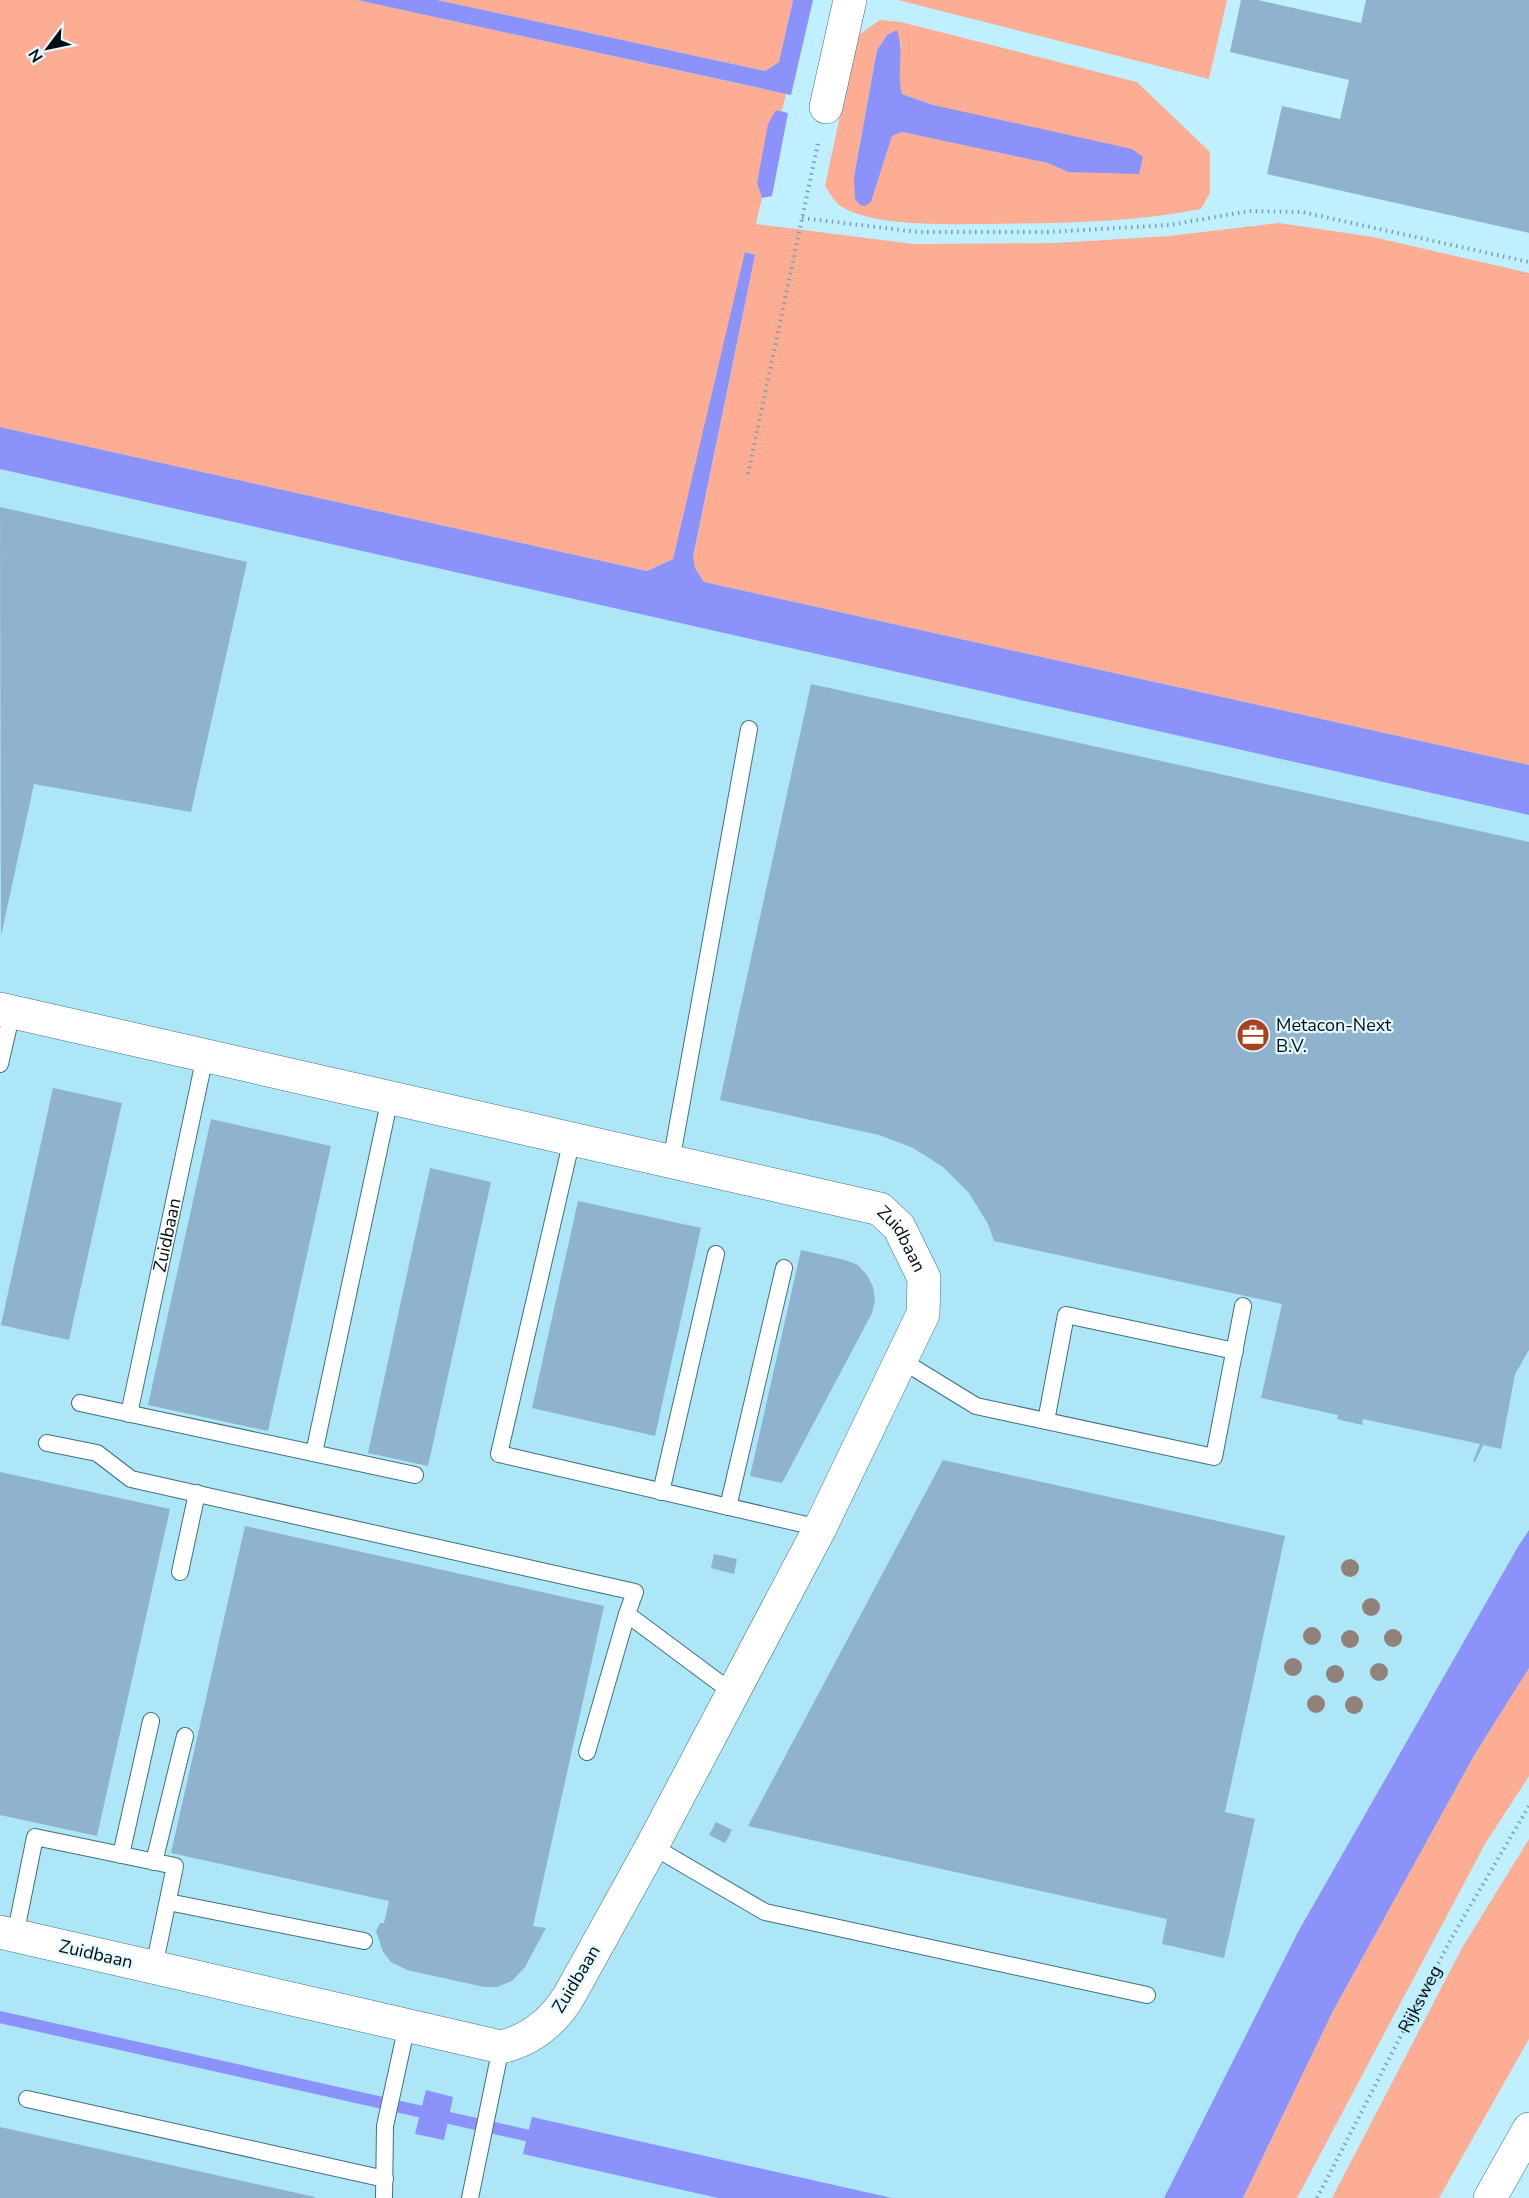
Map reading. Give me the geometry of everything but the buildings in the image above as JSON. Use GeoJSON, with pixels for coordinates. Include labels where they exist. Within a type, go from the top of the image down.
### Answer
{"type":"FeatureCollection","features":[{"type":"Feature","properties":{"kind":"main road"},"geometry":{"type":"LineString","coordinates":[[826,108],[850,0]]}},
{"type":"Feature","properties":{"kind":"main road","name":"Zuidbaan"},"geometry":{"type":"LineString","coordinates":[[6,1010],[880,1209],[899,1227],[924,1278],[923,1314],[820,1528],[652,1846],[563,2005],[544,2026],[529,2037],[501,2047],[8,1934]]}},
{"type":"Feature","properties":{"kind":"main road"},"geometry":{"type":"LineString","coordinates":[[1490,2198],[1529,2129]]}},
{"type":"Feature","properties":{"kind":"lane"},"geometry":{"type":"LineString","coordinates":[[671,1162],[749,729]]}},
{"type":"Feature","properties":{"kind":"lane","name":"Zuidbaan"},"geometry":{"type":"LineString","coordinates":[[0,1064],[6,1010]]}},
{"type":"Feature","properties":{"kind":"lane","name":"Zuidbaan"},"geometry":{"type":"LineString","coordinates":[[129,1414],[205,1056]]}},
{"type":"Feature","properties":{"kind":"lane"},"geometry":{"type":"LineString","coordinates":[[314,1453],[390,1098]]}},
{"type":"Feature","properties":{"kind":"lane"},"geometry":{"type":"LineString","coordinates":[[572,1139],[499,1454],[820,1528]]}},
{"type":"Feature","properties":{"kind":"lane"},"geometry":{"type":"LineString","coordinates":[[661,1492],[716,1254]]}},
{"type":"Feature","properties":{"kind":"lane"},"geometry":{"type":"LineString","coordinates":[[728,1508],[784,1268]]}},
{"type":"Feature","properties":{"kind":"lane"},"geometry":{"type":"LineString","coordinates":[[901,1360],[976,1406],[1214,1457],[1243,1306]]}},
{"type":"Feature","properties":{"kind":"lane"},"geometry":{"type":"LineString","coordinates":[[1046,1421],[1066,1316],[1235,1351]]}},
{"type":"Feature","properties":{"kind":"lane"},"geometry":{"type":"LineString","coordinates":[[80,1403],[415,1475]]}},
{"type":"Feature","properties":{"kind":"lane"},"geometry":{"type":"LineString","coordinates":[[47,1443],[97,1453],[131,1479],[634,1592],[587,1752]]}},
{"type":"Feature","properties":{"kind":"lane"},"geometry":{"type":"LineString","coordinates":[[180,1572],[197,1493]]}},
{"type":"Feature","properties":{"kind":"lane"},"geometry":{"type":"LineString","coordinates":[[627,1614],[733,1693]]}},
{"type":"Feature","properties":{"kind":"lane"},"geometry":{"type":"LineString","coordinates":[[121,1855],[151,1721]]}},
{"type":"Feature","properties":{"kind":"lane"},"geometry":{"type":"LineString","coordinates":[[154,1862],[185,1736]]}},
{"type":"Feature","properties":{"kind":"lane"},"geometry":{"type":"LineString","coordinates":[[8,1934],[35,1837],[175,1866],[154,1967]]}},
{"type":"Feature","properties":{"kind":"lane"},"geometry":{"type":"LineString","coordinates":[[652,1846],[765,1912],[1147,1995]]}},
{"type":"Feature","properties":{"kind":"lane"},"geometry":{"type":"LineString","coordinates":[[168,1902],[364,1941]]}},
{"type":"Feature","properties":{"kind":"lane"},"geometry":{"type":"LineString","coordinates":[[384,2198],[385,2126],[407,2025]]}},
{"type":"Feature","properties":{"kind":"lane"},"geometry":{"type":"LineString","coordinates":[[470,2198],[501,2047]]}},
{"type":"Feature","properties":{"kind":"lane"},"geometry":{"type":"LineString","coordinates":[[27,2099],[385,2179]]}},
{"type":"Feature","properties":{"kind":"path"},"geometry":{"type":"LineString","coordinates":[[748,474],[826,108]]}},
{"type":"Feature","properties":{"kind":"path"},"geometry":{"type":"LineString","coordinates":[[801,218],[918,232],[1049,232],[1170,225],[1249,211],[1302,212],[1529,262]]}},
{"type":"Feature","properties":{"kind":"path","name":"Rijksweg"},"geometry":{"type":"LineString","coordinates":[[1317,2198],[1452,1937],[1529,1806]]}},
{"type":"Feature","properties":{"kind":"shaded area"},"geometry":{"type":"Polygon","coordinates":[[[0,0],[357,0],[786,94],[782,111],[776,110],[757,183],[762,198],[756,224],[914,244],[1056,243],[1169,236],[1279,223],[1373,237],[1529,273],[1529,765],[704,582],[695,568],[693,558],[755,255],[746,252],[673,559],[647,571],[0,427],[0,0]]]}},
{"type":"Feature","properties":{"kind":"shaded area"},"geometry":{"type":"Polygon","coordinates":[[[437,0],[793,0],[779,62],[765,71],[437,0]]]}},
{"type":"Feature","properties":{"kind":"shaded area"},"geometry":{"type":"Polygon","coordinates":[[[898,0],[1227,0],[1209,79],[898,0]]]}},
{"type":"Feature","properties":{"kind":"shaded area"},"geometry":{"type":"Polygon","coordinates":[[[880,20],[901,22],[1137,82],[1210,152],[1210,193],[1201,209],[1175,214],[1094,221],[1013,224],[912,223],[873,218],[842,207],[825,186],[857,36],[880,20]],[[887,35],[877,50],[854,177],[871,202],[892,136],[902,132],[1048,163],[1068,172],[933,105],[902,94],[898,81],[901,42],[887,35]]]}},
{"type":"Feature","properties":{"kind":"shaded area"},"geometry":{"type":"Polygon","coordinates":[[[0,446],[1529,793],[1529,1602],[1206,2198],[0,2198],[0,446]]]}},
{"type":"Feature","properties":{"kind":"shaded area"},"geometry":{"type":"Polygon","coordinates":[[[1529,1668],[1529,1776],[1485,1844],[1297,2198],[1243,2198],[1333,2011],[1475,1754],[1529,1668]]]}},
{"type":"Feature","properties":{"kind":"shaded area"},"geometry":{"type":"Polygon","coordinates":[[[1529,1839],[1529,2039],[1439,2198],[1332,2198],[1462,1948],[1529,1839]]]}},
{"type":"Feature","properties":{"kind":"water"},"geometry":{"type":"Polygon","coordinates":[[[357,0],[437,0],[765,71],[779,62],[793,0],[813,0],[791,95],[357,0]]]}},
{"type":"Feature","properties":{"kind":"water"},"geometry":{"type":"Polygon","coordinates":[[[897,30],[902,94],[933,105],[1132,149],[1143,157],[1139,174],[1068,172],[1048,163],[902,132],[892,136],[871,202],[865,206],[860,205],[855,199],[854,177],[877,50],[887,35],[897,30]]]}},
{"type":"Feature","properties":{"kind":"water"},"geometry":{"type":"Polygon","coordinates":[[[776,110],[788,113],[772,196],[762,198],[757,183],[768,124],[776,110]]]}},
{"type":"Feature","properties":{"kind":"water"},"geometry":{"type":"Polygon","coordinates":[[[745,252],[755,255],[693,557],[695,568],[704,582],[1529,765],[1529,815],[0,469],[0,427],[647,571],[673,559],[745,252]]]}},
{"type":"Feature","properties":{"kind":"water"},"geometry":{"type":"Polygon","coordinates":[[[1529,1530],[1529,1668],[1475,1754],[1333,2011],[1243,2198],[1164,2198],[1298,1932],[1529,1530]]]}},
{"type":"Feature","properties":{"kind":"water"},"geometry":{"type":"Polygon","coordinates":[[[426,2090],[453,2097],[444,2140],[415,2134],[426,2090]]]}},
{"type":"Feature","properties":{"kind":"water"},"geometry":{"type":"Polygon","coordinates":[[[532,2117],[892,2198],[718,2198],[523,2154],[532,2117]]]}},
{"type":"Feature","properties":{"kind":"waterway"},"geometry":{"type":"LineString","coordinates":[[0,2017],[543,2139]]}},
{"type":"Feature","properties":{"kind":"place","name":"Metacon-Next B.V."},"geometry":{"type":"Point","coordinates":[1253,1035]}}]}
